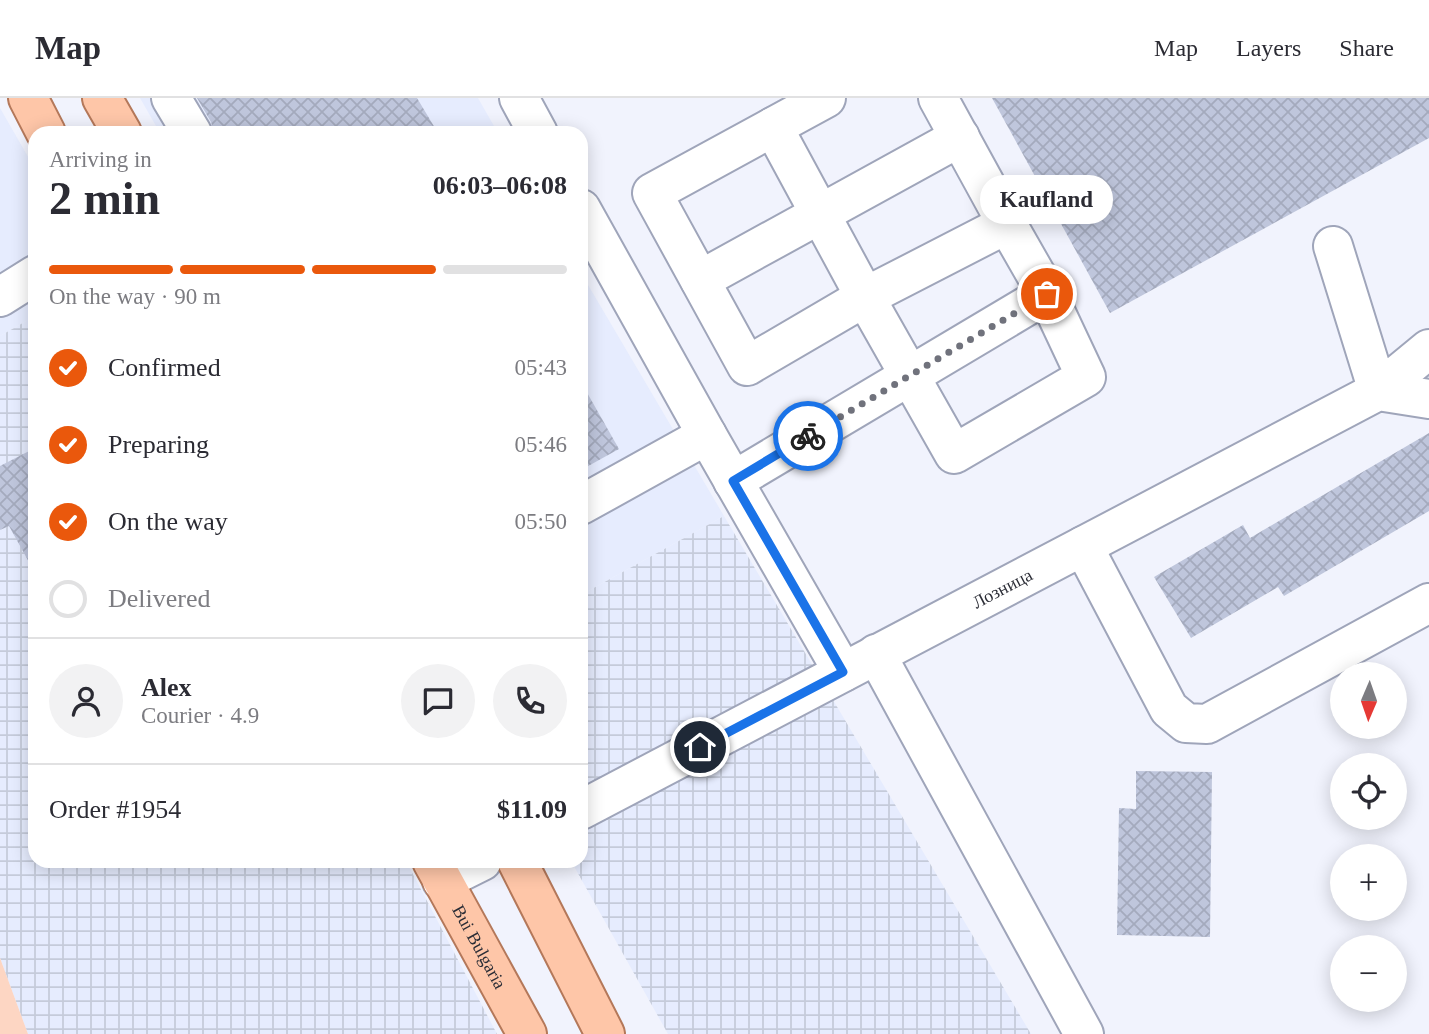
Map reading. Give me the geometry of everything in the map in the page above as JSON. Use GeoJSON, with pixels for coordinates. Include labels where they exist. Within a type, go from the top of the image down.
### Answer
{"type":"FeatureCollection","features":[{"type":"Feature","properties":{"kind":"main road"},"geometry":{"type":"LineString","coordinates":[[28,98],[43,126]]}},
{"type":"Feature","properties":{"kind":"main road"},"geometry":{"type":"LineString","coordinates":[[102,98],[118,126]]}},
{"type":"Feature","properties":{"kind":"main road"},"geometry":{"type":"LineString","coordinates":[[521,868],[605,1034]]}},
{"type":"Feature","properties":{"kind":"main road","name":"Bui Bulgaria"},"geometry":{"type":"LineString","coordinates":[[437,871],[527,1034]]}},
{"type":"Feature","properties":{"kind":"street"},"geometry":{"type":"LineString","coordinates":[[171,98],[188,126]]}},
{"type":"Feature","properties":{"kind":"street"},"geometry":{"type":"LineString","coordinates":[[519,98],[534,126]]}},
{"type":"Feature","properties":{"kind":"street"},"geometry":{"type":"LineString","coordinates":[[826,98],[652,193],[747,366],[865,297],[1007,224]]}},
{"type":"Feature","properties":{"kind":"street"},"geometry":{"type":"LineString","coordinates":[[774,127],[865,297],[954,454],[1086,377],[1047,294],[938,98]]}},
{"type":"Feature","properties":{"kind":"street"},"geometry":{"type":"LineString","coordinates":[[700,280],[960,137]]}},
{"type":"Feature","properties":{"kind":"street"},"geometry":{"type":"LineString","coordinates":[[588,222],[843,672]]}},
{"type":"Feature","properties":{"kind":"street"},"geometry":{"type":"LineString","coordinates":[[1334,246],[1378,391],[1429,399]]}},
{"type":"Feature","properties":{"kind":"street"},"geometry":{"type":"LineString","coordinates":[[0,298],[28,280]]}},
{"type":"Feature","properties":{"kind":"street"},"geometry":{"type":"LineString","coordinates":[[733,481],[1047,294]]}},
{"type":"Feature","properties":{"kind":"street","name":"Лозница"},"geometry":{"type":"LineString","coordinates":[[588,806],[1378,391],[1429,349]]}},
{"type":"Feature","properties":{"kind":"street"},"geometry":{"type":"LineString","coordinates":[[588,501],[707,435]]}},
{"type":"Feature","properties":{"kind":"street"},"geometry":{"type":"LineString","coordinates":[[1083,546],[1169,709],[1186,723],[1207,724],[1429,603]]}},
{"type":"Feature","properties":{"kind":"street"},"geometry":{"type":"LineString","coordinates":[[876,654],[1084,1034]]}},
{"type":"Feature","properties":{"kind":"shaded area"},"geometry":{"type":"Polygon","coordinates":[[[140,98],[478,98],[494,126],[156,126],[140,98]]]}},
{"type":"Feature","properties":{"kind":"shaded area"},"geometry":{"type":"Polygon","coordinates":[[[0,108],[28,157],[28,320],[0,336],[0,108]]]}},
{"type":"Feature","properties":{"kind":"shaded area"},"geometry":{"type":"Polygon","coordinates":[[[588,285],[724,516],[588,591],[588,285]]]}},
{"type":"Feature","properties":{"kind":"shaded area"},"geometry":{"type":"Polygon","coordinates":[[[28,320],[28,868],[410,868],[497,1034],[28,1034],[0,958],[0,336],[28,320]]]}},
{"type":"Feature","properties":{"kind":"shaded area"},"geometry":{"type":"Polygon","coordinates":[[[724,516],[1031,1034],[668,1034],[575,868],[588,868],[588,591],[724,516]]]}},
{"type":"Feature","properties":{"kind":"shaded area"},"geometry":{"type":"Polygon","coordinates":[[[0,958],[28,1034],[0,1034],[0,958]]]}},
{"type":"Feature","properties":{"kind":"building"},"geometry":{"type":"Polygon","coordinates":[[[197,98],[417,98],[434,126],[212,126],[197,98]]]}},
{"type":"Feature","properties":{"kind":"building"},"geometry":{"type":"Polygon","coordinates":[[[992,98],[1429,98],[1429,138],[1110,313],[992,98]]]}},
{"type":"Feature","properties":{"kind":"building"},"geometry":{"type":"Polygon","coordinates":[[[588,394],[619,449],[588,466],[588,394]]]}},
{"type":"Feature","properties":{"kind":"building"},"geometry":{"type":"Polygon","coordinates":[[[1429,433],[1429,511],[1284,596],[1278,587],[1191,638],[1154,577],[1243,525],[1250,538],[1429,433]]]}},
{"type":"Feature","properties":{"kind":"building"},"geometry":{"type":"Polygon","coordinates":[[[28,452],[28,560],[9,526],[0,530],[0,466],[28,452]]]}},
{"type":"Feature","properties":{"kind":"building"},"geometry":{"type":"Polygon","coordinates":[[[1136,771],[1212,772],[1210,937],[1117,935],[1119,808],[1136,809],[1136,771]]]}},
{"type":"Feature","properties":{"kind":"way so far"},"geometry":{"type":"LineString","coordinates":[[808,436],[1047,294]]}},
{"type":"Feature","properties":{"kind":"place","name":"Kaufland"},"geometry":{"type":"Point","coordinates":[1047,294]}},
{"type":"Feature","properties":{"kind":"route"},"geometry":{"type":"LineString","coordinates":[[700,747],[843,672],[733,481],[808,436]]}}]}
